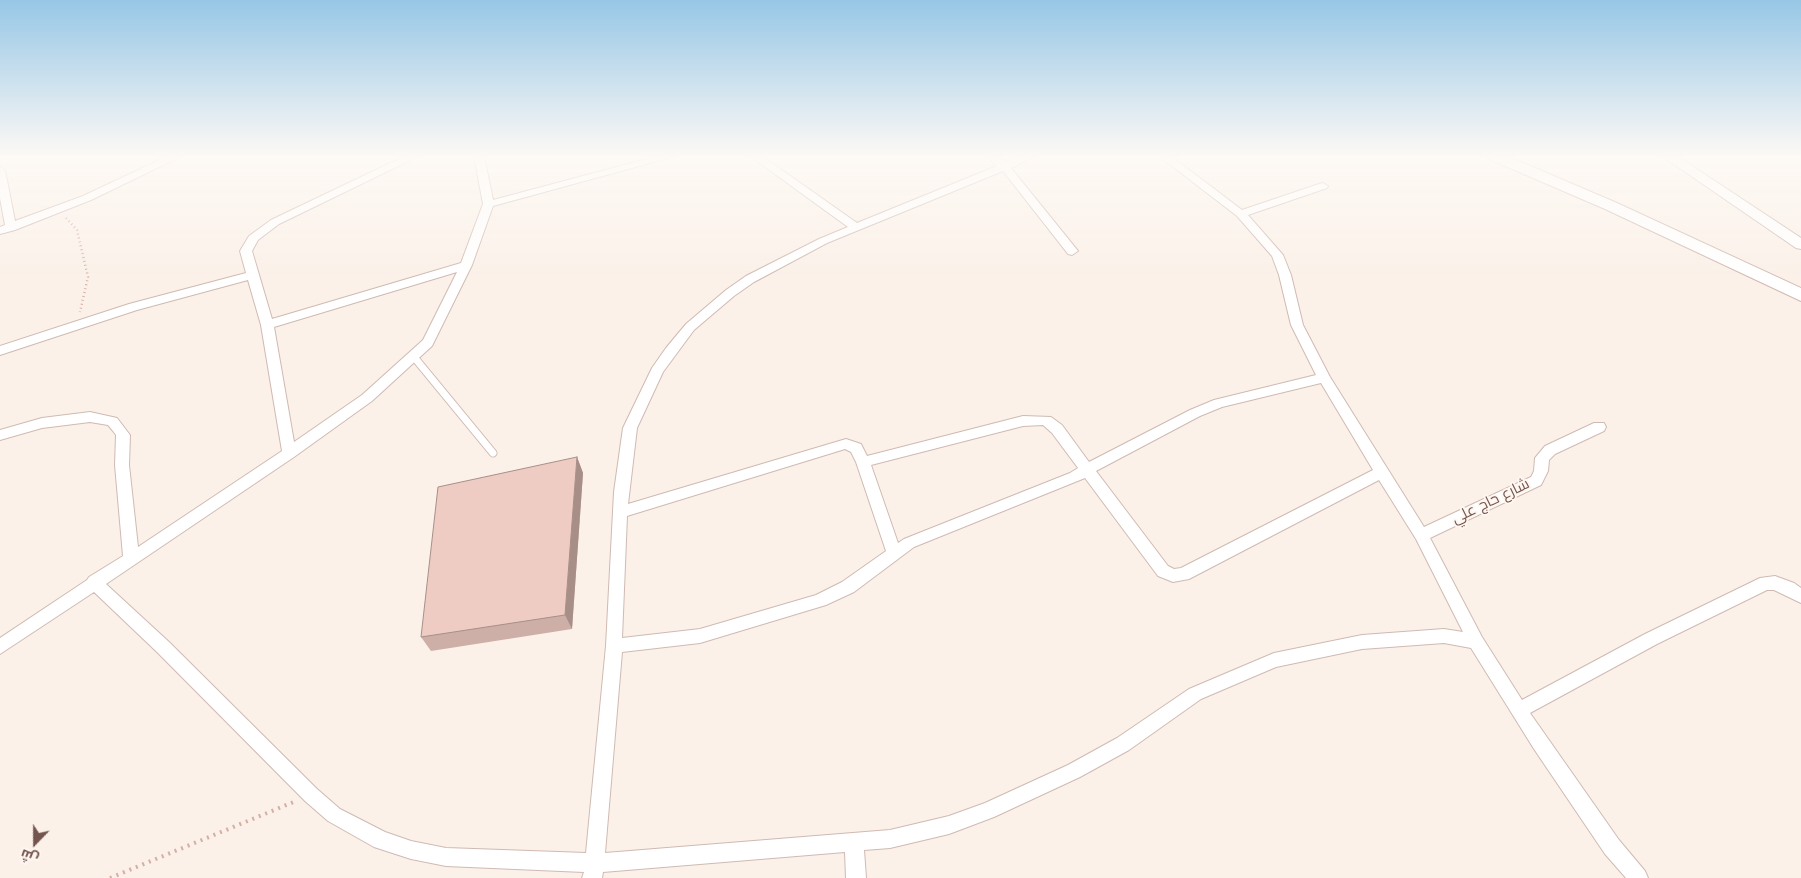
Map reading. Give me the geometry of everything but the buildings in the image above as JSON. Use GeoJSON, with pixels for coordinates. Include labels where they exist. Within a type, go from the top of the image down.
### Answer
{"type":"FeatureCollection","features":[{"type":"Feature","properties":{"kind":"main road"},"geometry":{"type":"LineString","coordinates":[[1590,197],[1801,296]]}},
{"type":"Feature","properties":{"kind":"main road"},"geometry":{"type":"LineString","coordinates":[[1610,197],[1801,285]]}},
{"type":"Feature","properties":{"kind":"street"},"geometry":{"type":"LineString","coordinates":[[2,197],[5,230],[90,197]]}},
{"type":"Feature","properties":{"kind":"street"},"geometry":{"type":"LineString","coordinates":[[289,453],[267,325],[246,251],[253,238],[275,222],[328,197]]}},
{"type":"Feature","properties":{"kind":"street"},"geometry":{"type":"LineString","coordinates":[[0,647],[94,582],[289,453],[367,398],[414,356],[428,343],[466,265],[488,204],[487,197]]}},
{"type":"Feature","properties":{"kind":"street"},"geometry":{"type":"LineString","coordinates":[[488,204],[515,197]]}},
{"type":"Feature","properties":{"kind":"street"},"geometry":{"type":"LineString","coordinates":[[813,197],[857,228]]}},
{"type":"Feature","properties":{"kind":"street"},"geometry":{"type":"LineString","coordinates":[[594,871],[614,646],[620,512],[625,456],[630,428],[657,371],[670,351],[690,327],[710,309],[750,279],[823,241],[932,197]]}},
{"type":"Feature","properties":{"kind":"street"},"geometry":{"type":"LineString","coordinates":[[1029,197],[1072,251]]}},
{"type":"Feature","properties":{"kind":"street"},"geometry":{"type":"LineString","coordinates":[[1218,197],[1241,214],[1277,255],[1285,275],[1298,325],[1324,378],[1420,535],[1476,642],[1519,710],[1612,847],[1638,878]]}},
{"type":"Feature","properties":{"kind":"street"},"geometry":{"type":"LineString","coordinates":[[1241,214],[1291,197]]}},
{"type":"Feature","properties":{"kind":"street"},"geometry":{"type":"LineString","coordinates":[[1729,197],[1801,245]]}},
{"type":"Feature","properties":{"kind":"street"},"geometry":{"type":"LineString","coordinates":[[267,325],[466,265]]}},
{"type":"Feature","properties":{"kind":"street"},"geometry":{"type":"LineString","coordinates":[[0,351],[133,307],[253,274]]}},
{"type":"Feature","properties":{"kind":"street"},"geometry":{"type":"LineString","coordinates":[[614,646],[700,636],[820,600],[848,587],[909,543],[1075,477],[1172,424],[1219,403],[1324,378]]}},
{"type":"Feature","properties":{"kind":"street"},"geometry":{"type":"LineString","coordinates":[[0,435],[42,423],[90,417],[112,421],[123,435],[122,465],[131,558]]}},
{"type":"Feature","properties":{"kind":"street"},"geometry":{"type":"LineString","coordinates":[[864,462],[1023,421],[1046,420],[1057,430],[1163,571],[1173,576],[1184,574],[1382,472]]}},
{"type":"Feature","properties":{"kind":"street","name":"شارع حاج علي"},"geometry":{"type":"LineString","coordinates":[[1420,535],[1536,481],[1541,471],[1542,458],[1550,450],[1599,427]]}},
{"type":"Feature","properties":{"kind":"street"},"geometry":{"type":"LineString","coordinates":[[620,512],[846,444],[856,448],[864,462],[894,553]]}},
{"type":"Feature","properties":{"kind":"street"},"geometry":{"type":"LineString","coordinates":[[94,582],[163,647],[311,795],[334,815],[358,828],[411,850],[446,857],[594,871],[890,839],[949,825],[988,811],[1074,771],[1123,744],[1195,694],[1274,660],[1362,642],[1412,637],[1444,636],[1476,642]]}},
{"type":"Feature","properties":{"kind":"street"},"geometry":{"type":"LineString","coordinates":[[1519,710],[1651,639],[1765,583],[1775,583],[1801,596]]}},
{"type":"Feature","properties":{"kind":"street"},"geometry":{"type":"LineString","coordinates":[[854,842],[856,878]]}},
{"type":"Feature","properties":{"kind":"lane"},"geometry":{"type":"LineString","coordinates":[[414,356],[493,453]]}},
{"type":"Feature","properties":{"kind":"path"},"geometry":{"type":"LineString","coordinates":[[58,210],[77,230],[88,277],[77,325]]}},
{"type":"Feature","properties":{"kind":"path"},"geometry":{"type":"LineString","coordinates":[[110,878],[311,795]]}}]}
